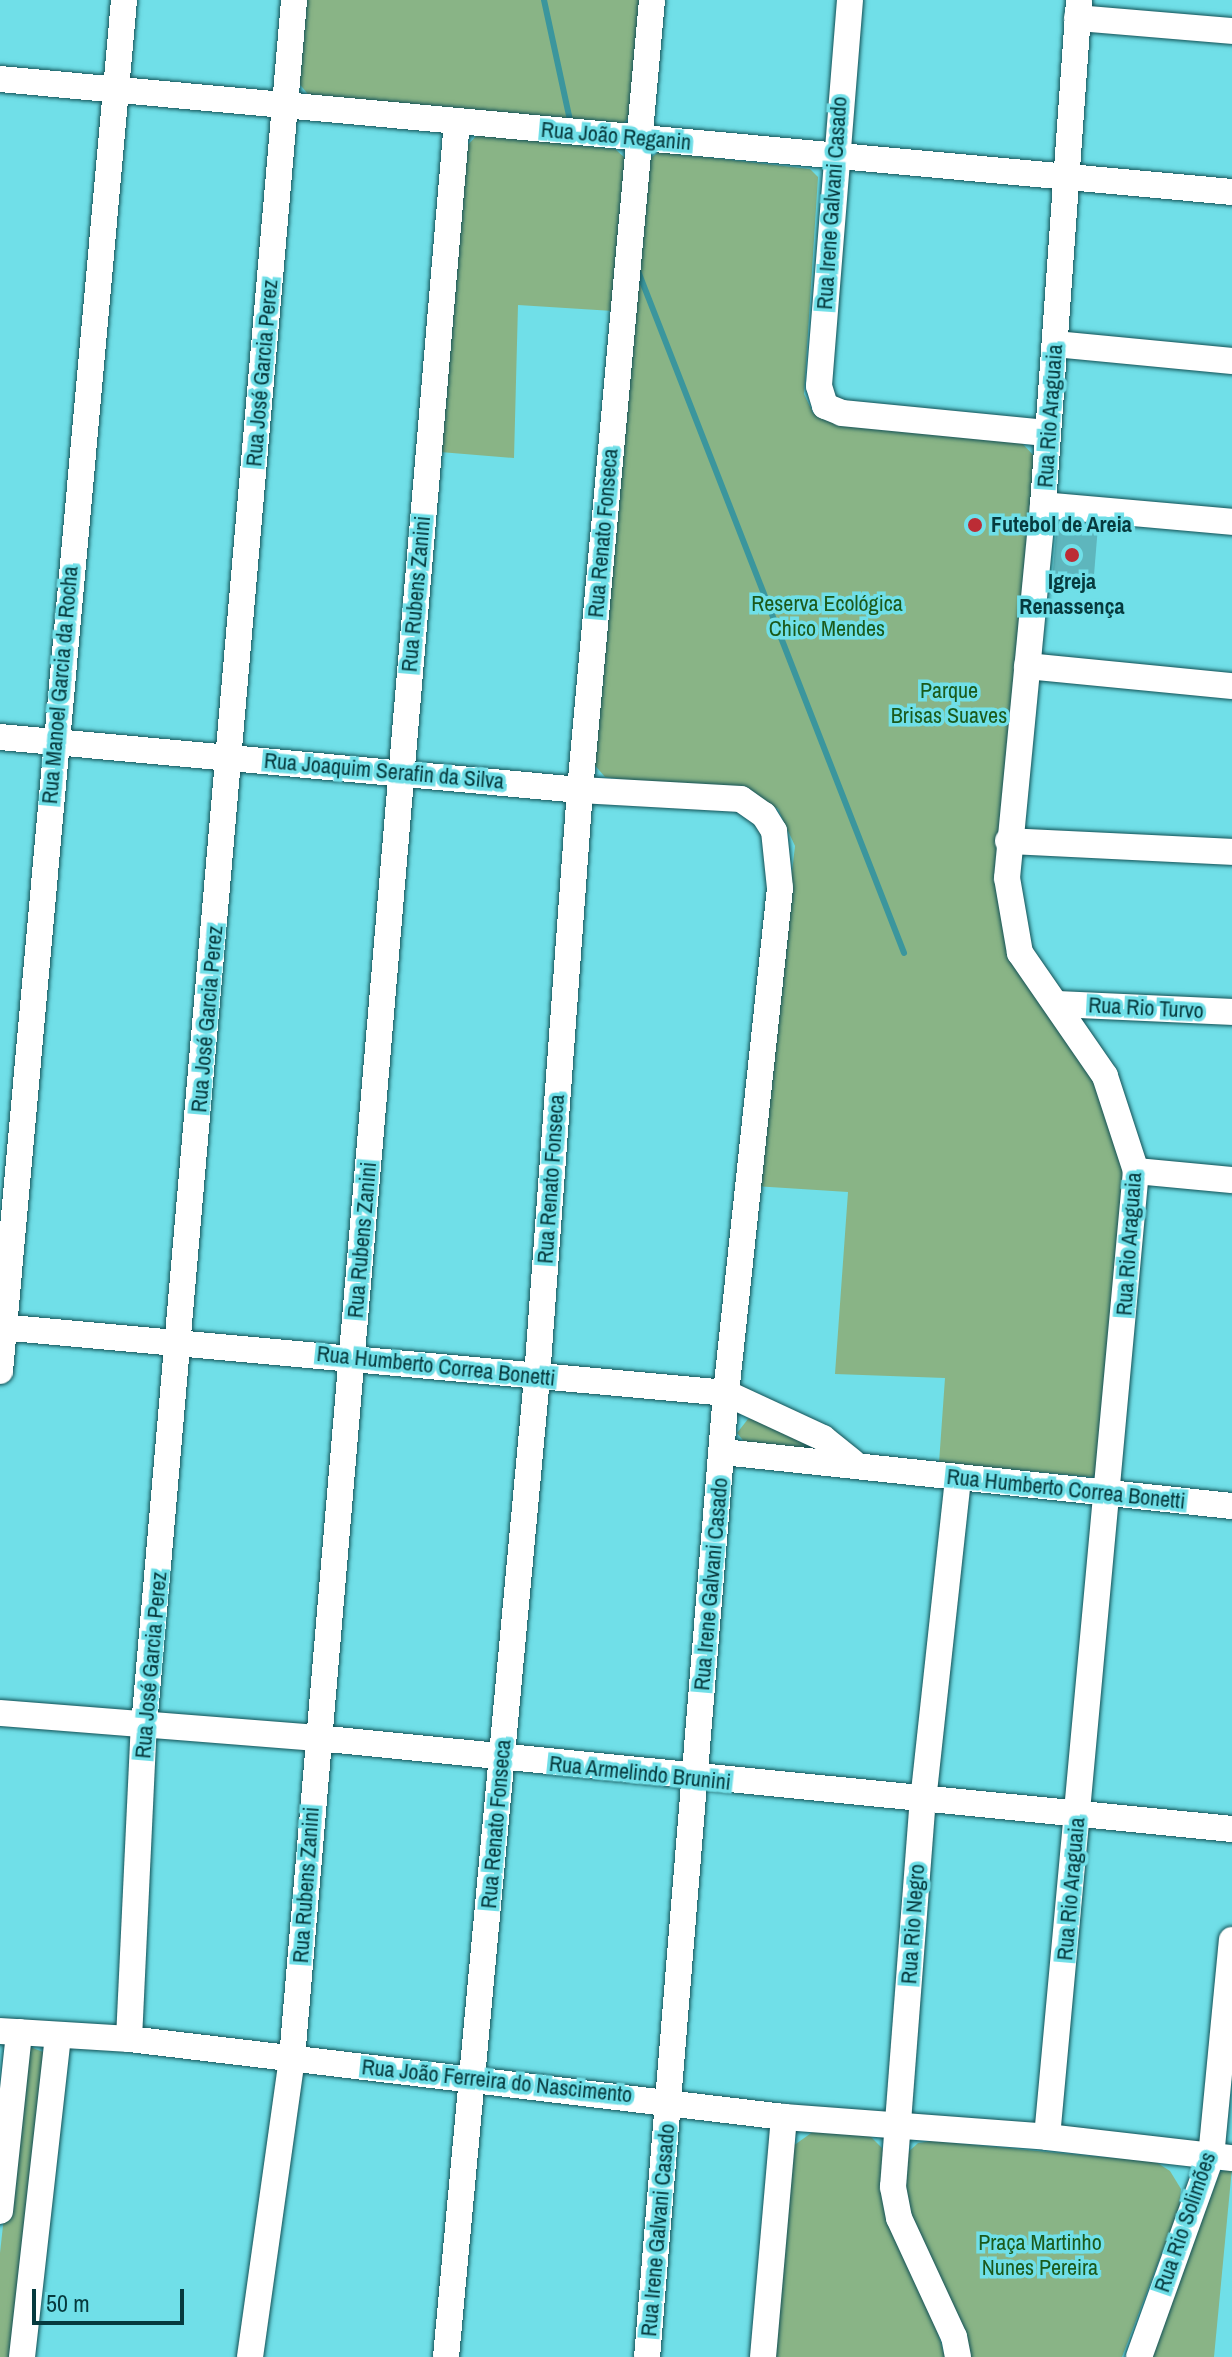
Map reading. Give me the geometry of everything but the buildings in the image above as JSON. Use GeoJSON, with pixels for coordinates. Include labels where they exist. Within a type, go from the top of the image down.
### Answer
{"type":"FeatureCollection","features":[{"type":"Feature","properties":{"kind":"street","name":"Rua Manoel Garcia da Rocha"},"geometry":{"type":"LineString","coordinates":[[0,1371],[124,0]]}},
{"type":"Feature","properties":{"kind":"street","name":"Rua José Garcia Perez"},"geometry":{"type":"LineString","coordinates":[[129,2039],[144,1726],[294,0]]}},
{"type":"Feature","properties":{"kind":"street","name":"Rua Renato Fonseca"},"geometry":{"type":"LineString","coordinates":[[446,2357],[537,1377],[580,790],[652,0]]}},
{"type":"Feature","properties":{"kind":"street","name":"Rua Irene Galvani Casado"},"geometry":{"type":"LineString","coordinates":[[850,0],[833,157],[819,386],[825,406],[842,413],[1046,433]]}},
{"type":"Feature","properties":{"kind":"street"},"geometry":{"type":"LineString","coordinates":[[1078,9],[1232,31]]}},
{"type":"Feature","properties":{"kind":"street","name":"Rua Rio Araguaia"},"geometry":{"type":"LineString","coordinates":[[1047,2137],[1109,1493],[1136,1171],[1105,1076],[1059,1004],[1033,977],[1020,953],[1012,928],[1008,841],[1043,505],[1078,9]]}},
{"type":"Feature","properties":{"kind":"street","name":"Rua João Reganin"},"geometry":{"type":"LineString","coordinates":[[0,79],[116,88],[283,109],[457,121],[1232,192]]}},
{"type":"Feature","properties":{"kind":"street","name":"Rua Rubens Zanini"},"geometry":{"type":"LineString","coordinates":[[250,2357],[292,2058],[457,121]]}},
{"type":"Feature","properties":{"kind":"street"},"geometry":{"type":"LineString","coordinates":[[1055,344],[1232,361]]}},
{"type":"Feature","properties":{"kind":"street"},"geometry":{"type":"LineString","coordinates":[[1043,505],[1232,522]]}},
{"type":"Feature","properties":{"kind":"street"},"geometry":{"type":"LineString","coordinates":[[1027,666],[1232,686]]}},
{"type":"Feature","properties":{"kind":"street","name":"Rua Joaquim Serafin da Silva"},"geometry":{"type":"LineString","coordinates":[[0,737],[580,790],[741,799],[764,815]]}},
{"type":"Feature","properties":{"kind":"street","name":"Rua Irene Galvani Casado"},"geometry":{"type":"LineString","coordinates":[[647,2357],[670,2100],[692,1778],[726,1393],[780,888],[780,859],[764,815]]}},
{"type":"Feature","properties":{"kind":"street"},"geometry":{"type":"LineString","coordinates":[[1008,841],[1232,852]]}},
{"type":"Feature","properties":{"kind":"street","name":"Rua Rio Turvo"},"geometry":{"type":"LineString","coordinates":[[1059,1004],[1232,1012]]}},
{"type":"Feature","properties":{"kind":"street"},"geometry":{"type":"LineString","coordinates":[[1136,1171],[1232,1180]]}},
{"type":"Feature","properties":{"kind":"street","name":"Rua Humberto Correa Bonetti"},"geometry":{"type":"LineString","coordinates":[[2,1327],[179,1340],[726,1393],[823,1438],[853,1462]]}},
{"type":"Feature","properties":{"kind":"street","name":"Rua Humberto Correa Bonetti"},"geometry":{"type":"LineString","coordinates":[[723,1452],[853,1462],[958,1479],[1232,1506]]}},
{"type":"Feature","properties":{"kind":"street","name":"Rua Rio Negro"},"geometry":{"type":"LineString","coordinates":[[958,1479],[923,1801],[893,2187],[899,2218],[954,2337],[958,2357]]}},
{"type":"Feature","properties":{"kind":"street","name":"Rua Armelindo Brunini"},"geometry":{"type":"LineString","coordinates":[[0,1713],[317,1738],[923,1801],[1232,1829]]}},
{"type":"Feature","properties":{"kind":"street","name":"Rua Rio Solimões"},"geometry":{"type":"LineString","coordinates":[[1139,2357],[1221,2158],[1232,1940]]}},
{"type":"Feature","properties":{"kind":"street"},"geometry":{"type":"LineString","coordinates":[[0,2211],[10,2032]]}},
{"type":"Feature","properties":{"kind":"street","name":"Rua João Ferreira do Nascimento"},"geometry":{"type":"LineString","coordinates":[[10,2032],[129,2039],[670,2100],[784,2117],[1047,2137],[1221,2158]]}},
{"type":"Feature","properties":{"kind":"street"},"geometry":{"type":"LineString","coordinates":[[22,2357],[58,2035]]}},
{"type":"Feature","properties":{"kind":"street"},"geometry":{"type":"LineString","coordinates":[[763,2357],[784,2117]]}},
{"type":"Feature","properties":{"kind":"green space"},"geometry":{"type":"Polygon","coordinates":[[[304,0],[644,0],[634,111],[622,125],[312,99],[297,81],[304,0]]]}},
{"type":"Feature","properties":{"kind":"green space"},"geometry":{"type":"Polygon","coordinates":[[[477,135],[615,149],[625,158],[613,311],[518,305],[514,458],[440,452],[467,146],[477,135]]]}},
{"type":"Feature","properties":{"kind":"green space","name":"Reserva Ecológica Chico Mendes"},"geometry":{"type":"Polygon","coordinates":[[[659,152],[810,169],[818,177],[804,394],[813,413],[836,423],[1019,440],[1035,457],[1005,930],[1097,1079],[1127,1169],[1101,1471],[1092,1477],[939,1463],[945,1378],[835,1374],[848,1192],[756,1186],[795,846],[778,809],[757,796],[605,777],[593,763],[646,161],[659,152]]]}},
{"type":"Feature","properties":{"kind":"green space"},"geometry":{"type":"Polygon","coordinates":[[[748,1419],[757,1419],[824,1451],[747,1445],[737,1433],[748,1419]]]}},
{"type":"Feature","properties":{"kind":"green space"},"geometry":{"type":"Polygon","coordinates":[[[30,2047],[46,2053],[14,2357],[0,2357],[0,2253],[21,2061],[30,2047]]]}},
{"type":"Feature","properties":{"kind":"green space"},"geometry":{"type":"Polygon","coordinates":[[[814,2131],[870,2136],[882,2148],[945,2357],[773,2357],[793,2146],[814,2131]]]}},
{"type":"Feature","properties":{"kind":"green space","name":"Praça Martinho Nunes Pereira"},"geometry":{"type":"Polygon","coordinates":[[[932,2141],[1156,2162],[1170,2171],[1181,2189],[1179,2208],[1122,2357],[967,2357],[908,2212],[903,2157],[918,2143],[932,2141]]]}},
{"type":"Feature","properties":{"kind":"green space"},"geometry":{"type":"Polygon","coordinates":[[[1232,2168],[1214,2357],[1150,2357],[1220,2172],[1232,2168]]]}},
{"type":"Feature","properties":{"kind":"waterway"},"geometry":{"type":"LineString","coordinates":[[544,0],[569,116]]}},
{"type":"Feature","properties":{"kind":"waterway"},"geometry":{"type":"LineString","coordinates":[[638,271],[904,953]]}},
{"type":"Feature","properties":{"kind":"place","name":"Futebol de Areia"},"geometry":{"type":"Point","coordinates":[975,525]}},
{"type":"Feature","properties":{"kind":"place","name":"Igreja Renassença"},"geometry":{"type":"Point","coordinates":[1072,555]}},
{"type":"Feature","properties":{"kind":"park label","name":"Parque Brisas Suaves"},"geometry":{"type":"Point","coordinates":[949,702]}}]}
